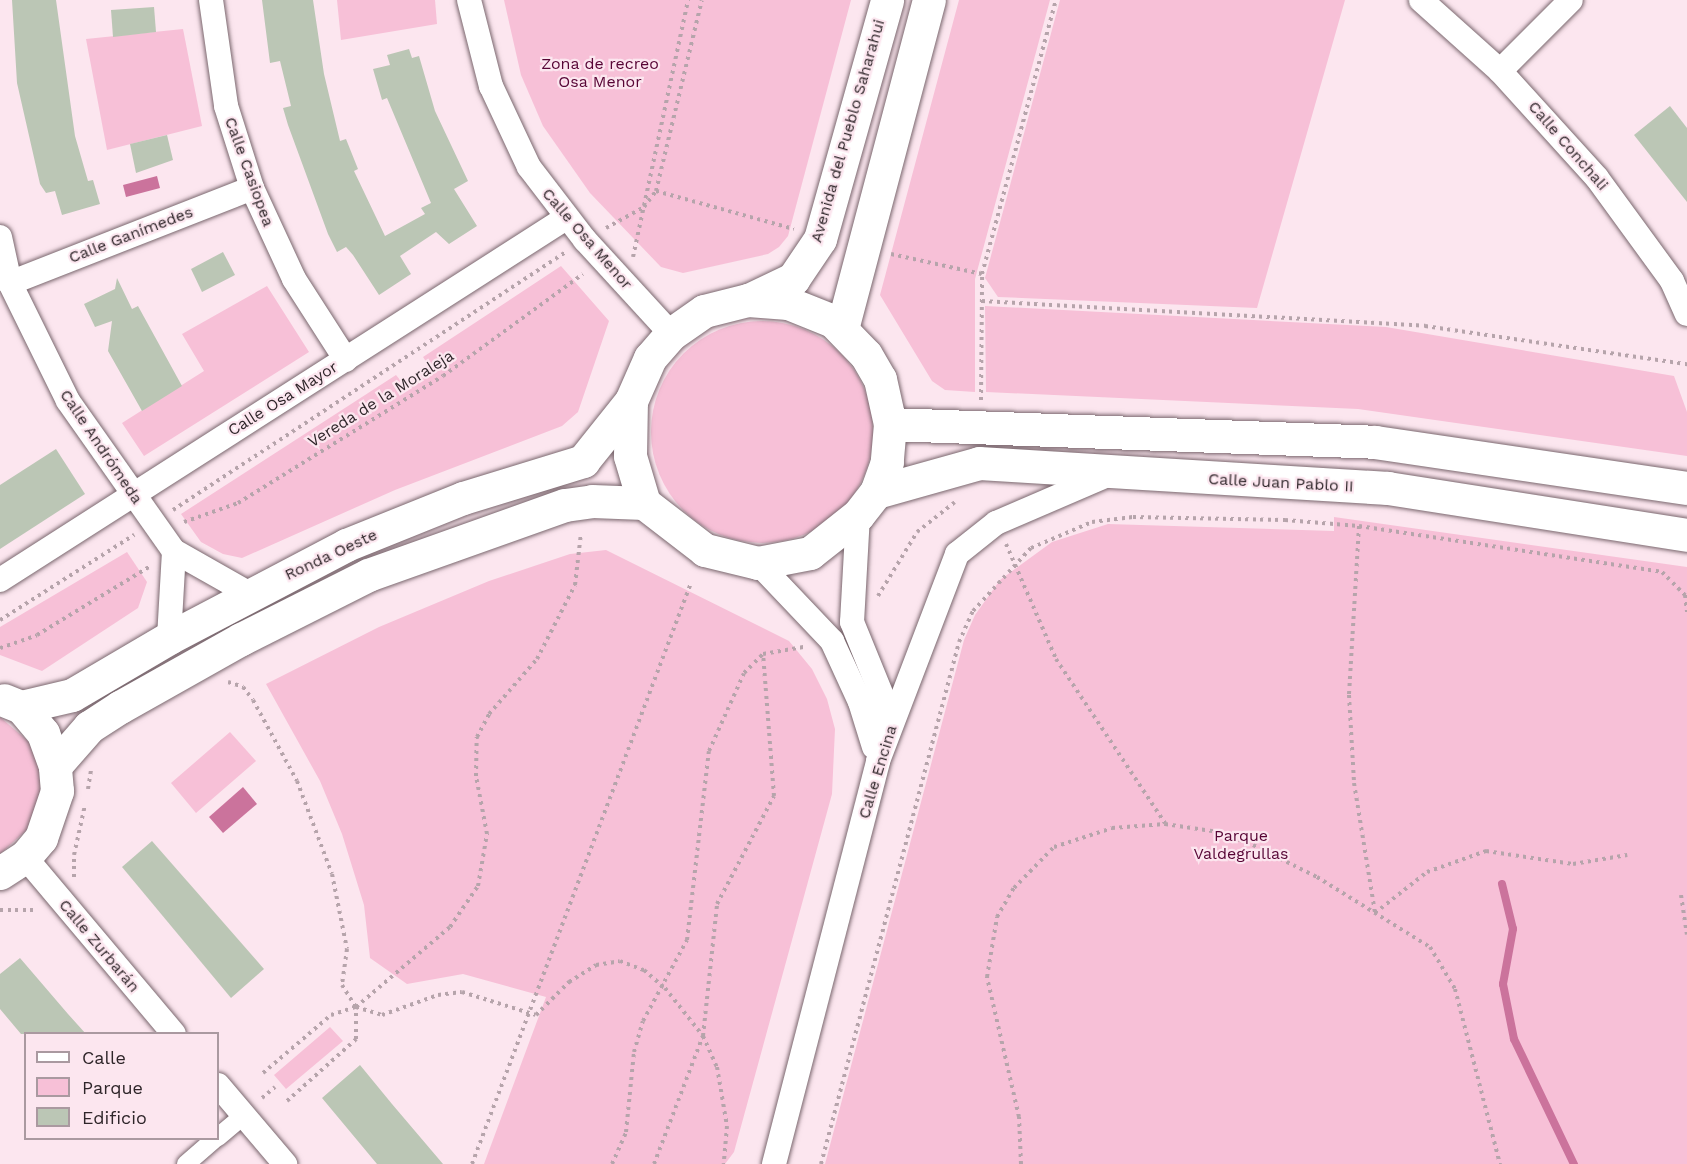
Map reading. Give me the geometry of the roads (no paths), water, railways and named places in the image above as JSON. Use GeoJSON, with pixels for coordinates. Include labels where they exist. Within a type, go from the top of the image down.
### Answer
{"type":"FeatureCollection","features":[{"type":"Feature","properties":{"kind":"main road","name":"Avenida del Pueblo Saharahui"},"geometry":{"type":"LineString","coordinates":[[748,300],[793,279],[820,239],[887,0]]}},
{"type":"Feature","properties":{"kind":"main road"},"geometry":{"type":"LineString","coordinates":[[842,329],[928,0]]}},
{"type":"Feature","properties":{"kind":"main road","name":"Ronda Oeste"},"geometry":{"type":"LineString","coordinates":[[10,703],[72,694],[169,638],[346,545],[463,498],[582,460],[631,401],[650,358],[671,334],[704,312],[748,300],[813,310],[842,329],[866,355],[880,379],[890,424],[887,462],[867,503]]}},
{"type":"Feature","properties":{"kind":"main road","name":"Ronda Oeste"},"geometry":{"type":"LineString","coordinates":[[55,766],[89,727],[120,707],[240,639],[368,575],[565,505],[592,501],[644,503],[630,456],[631,401]]}},
{"type":"Feature","properties":{"kind":"main road"},"geometry":{"type":"LineString","coordinates":[[890,424],[1375,442],[1687,488]]}},
{"type":"Feature","properties":{"kind":"main road","name":"Calle Juan Pablo II"},"geometry":{"type":"LineString","coordinates":[[867,503],[979,464],[1110,474],[1388,488],[1687,535]]}},
{"type":"Feature","properties":{"kind":"main road"},"geometry":{"type":"LineString","coordinates":[[644,503],[705,550],[758,563],[810,553],[867,503]]}},
{"type":"Feature","properties":{"kind":"main road"},"geometry":{"type":"LineString","coordinates":[[10,703],[43,733],[55,766],[52,815],[13,865]]}},
{"type":"Feature","properties":{"kind":"street","name":"Calle Casiopea"},"geometry":{"type":"LineString","coordinates":[[211,0],[226,106],[252,188],[294,279],[346,360]]}},
{"type":"Feature","properties":{"kind":"street","name":"Calle Osa Menor"},"geometry":{"type":"LineString","coordinates":[[470,0],[483,60],[502,112],[529,167],[566,218],[671,334]]}},
{"type":"Feature","properties":{"kind":"street","name":"Calle Conchali"},"geometry":{"type":"LineString","coordinates":[[1421,0],[1500,71],[1597,178],[1672,281],[1687,314]]}},
{"type":"Feature","properties":{"kind":"street"},"geometry":{"type":"LineString","coordinates":[[1500,71],[1571,0]]}},
{"type":"Feature","properties":{"kind":"street","name":"Calle Ganímedes"},"geometry":{"type":"LineString","coordinates":[[10,283],[252,188]]}},
{"type":"Feature","properties":{"kind":"street","name":"Calle Osa Mayor"},"geometry":{"type":"LineString","coordinates":[[0,580],[566,218]]}},
{"type":"Feature","properties":{"kind":"street","name":"Calle Andrómeda"},"geometry":{"type":"LineString","coordinates":[[0,237],[10,283],[68,401],[133,495],[174,551],[250,594]]}},
{"type":"Feature","properties":{"kind":"street","name":"Calle Encina"},"geometry":{"type":"LineString","coordinates":[[774,1164],[878,761],[957,554],[996,523],[1110,474]]}},
{"type":"Feature","properties":{"kind":"street"},"geometry":{"type":"LineString","coordinates":[[867,503],[852,614],[883,698],[878,761]]}},
{"type":"Feature","properties":{"kind":"street"},"geometry":{"type":"LineString","coordinates":[[169,638],[174,551]]}},
{"type":"Feature","properties":{"kind":"street"},"geometry":{"type":"LineString","coordinates":[[758,563],[825,633],[860,702],[878,761]]}},
{"type":"Feature","properties":{"kind":"street","name":"Calle Zurbarán"},"geometry":{"type":"LineString","coordinates":[[13,865],[172,1032]]}},
{"type":"Feature","properties":{"kind":"street"},"geometry":{"type":"LineString","coordinates":[[219,1086],[285,1164]]}},
{"type":"Feature","properties":{"kind":"street"},"geometry":{"type":"LineString","coordinates":[[219,1136],[243,1115]]}},
{"type":"Feature","properties":{"kind":"street"},"geometry":{"type":"LineString","coordinates":[[186,1164],[215,1140]]}},
{"type":"Feature","properties":{"kind":"waterway"},"geometry":{"type":"LineString","coordinates":[[1502,884],[1513,929],[1503,984],[1514,1039],[1574,1164]]}},
{"type":"Feature","properties":{"kind":"park label","name":"Zona de recreo Osa Menor"},"geometry":{"type":"Point","coordinates":[600,73]}},
{"type":"Feature","properties":{"kind":"park label","name":"Parque Valdegrullas"},"geometry":{"type":"Point","coordinates":[1241,845]}}]}
